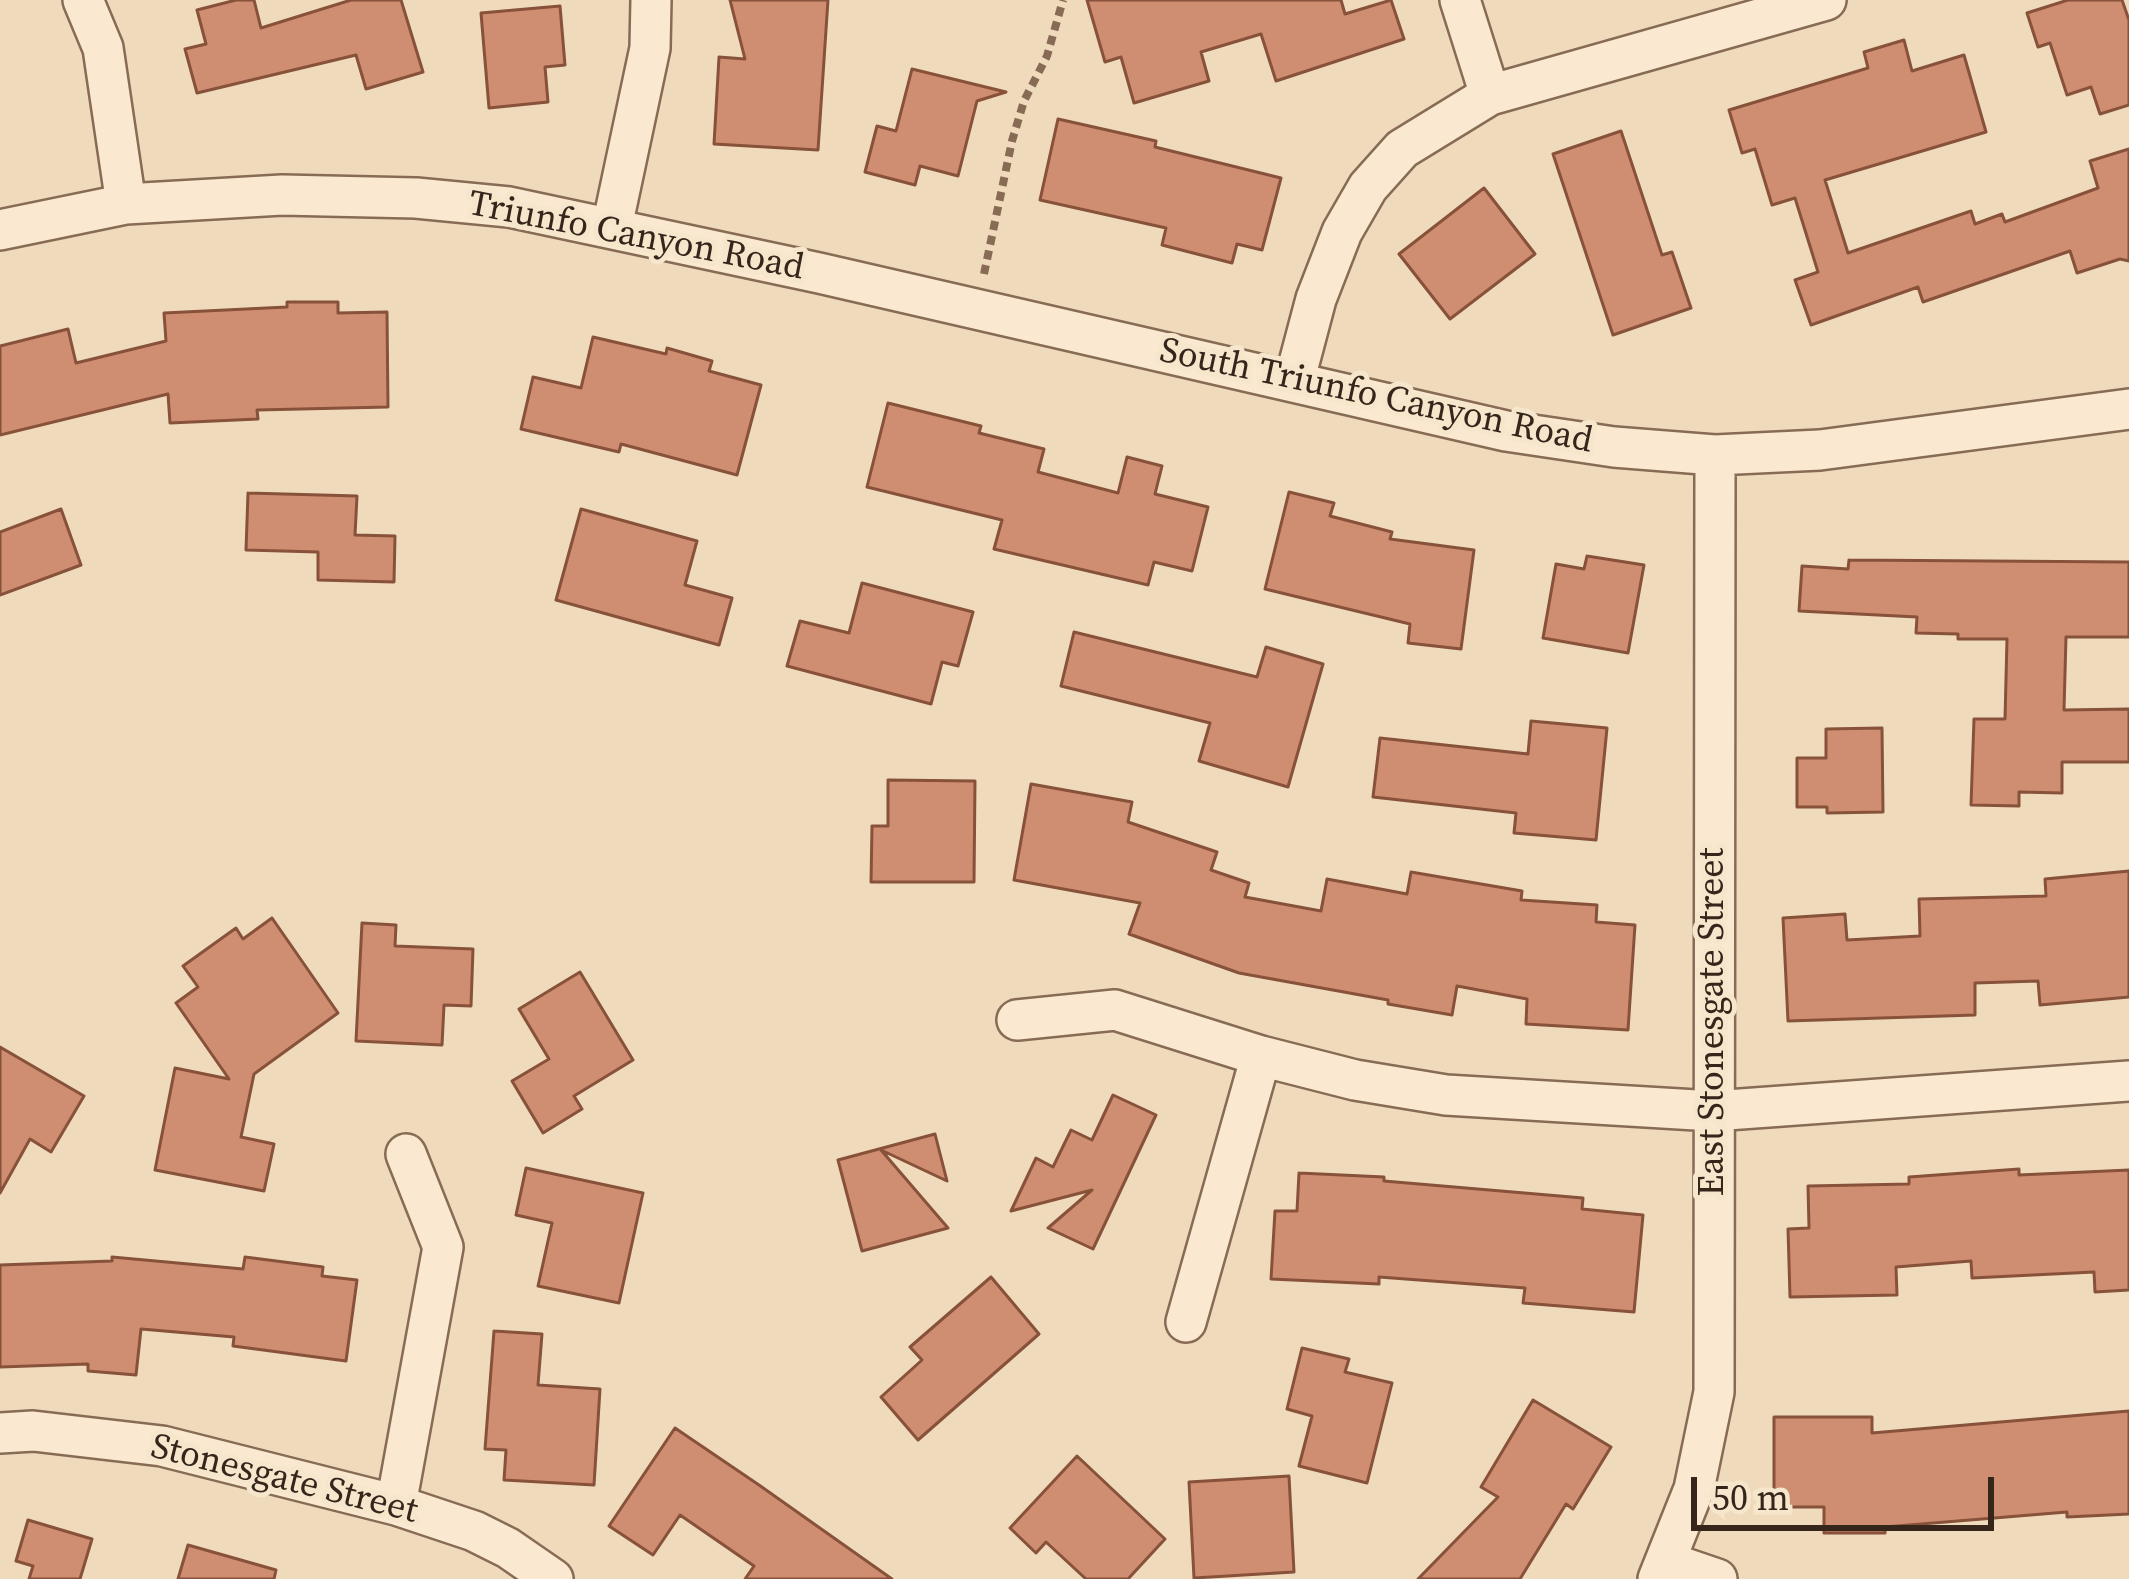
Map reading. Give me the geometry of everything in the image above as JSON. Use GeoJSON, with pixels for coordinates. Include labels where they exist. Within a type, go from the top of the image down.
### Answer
{"type":"FeatureCollection","features":[{"type":"Feature","properties":{"kind":"street"},"geometry":{"type":"LineString","coordinates":[[83,0],[103,48],[126,204]]}},
{"type":"Feature","properties":{"kind":"street"},"geometry":{"type":"LineString","coordinates":[[611,227],[650,48],[651,0]]}},
{"type":"Feature","properties":{"kind":"street"},"geometry":{"type":"LineString","coordinates":[[1460,0],[1490,95]]}},
{"type":"Feature","properties":{"kind":"street"},"geometry":{"type":"LineString","coordinates":[[1294,382],[1316,298],[1342,232],[1368,187],[1402,149],[1490,95],[1826,0]]}},
{"type":"Feature","properties":{"kind":"street","name":"Triunfo Canyon Road"},"geometry":{"type":"LineString","coordinates":[[0,230],[126,204],[282,195],[416,198],[509,207],[1124,343]]}},
{"type":"Feature","properties":{"kind":"street","name":"South Triunfo Canyon Road"},"geometry":{"type":"LineString","coordinates":[[1124,343],[1506,431],[1715,455],[1820,450],[2129,409]]}},
{"type":"Feature","properties":{"kind":"street","name":"East Stonesgate Street"},"geometry":{"type":"LineString","coordinates":[[1662,1570],[1694,1489],[1714,1392],[1715,455]]}},
{"type":"Feature","properties":{"kind":"street"},"geometry":{"type":"LineString","coordinates":[[1018,1020],[1115,1010],[1355,1080],[1446,1095],[1713,1111],[2129,1081]]}},
{"type":"Feature","properties":{"kind":"street"},"geometry":{"type":"LineString","coordinates":[[1186,1322],[1261,1056]]}},
{"type":"Feature","properties":{"kind":"street"},"geometry":{"type":"LineString","coordinates":[[396,1505],[443,1247],[406,1154]]}},
{"type":"Feature","properties":{"kind":"street","name":"Stonesgate Street"},"geometry":{"type":"LineString","coordinates":[[0,1432],[33,1431],[162,1446],[396,1505],[474,1531],[553,1579]]}},
{"type":"Feature","properties":{"kind":"street"},"geometry":{"type":"LineString","coordinates":[[1662,1570],[1718,1579]]}},
{"type":"Feature","properties":{"kind":"path"},"geometry":{"type":"LineString","coordinates":[[976,309],[1012,141],[1064,0]]}},
{"type":"Feature","properties":{"kind":"building"},"geometry":{"type":"Polygon","coordinates":[[[254,0],[261,28],[351,0],[401,0],[423,72],[366,89],[356,55],[197,93],[185,49],[206,44],[197,10],[254,0]]]}},
{"type":"Feature","properties":{"kind":"building"},"geometry":{"type":"Polygon","coordinates":[[[730,0],[828,0],[818,150],[714,144],[719,57],[745,59],[730,0]]]}},
{"type":"Feature","properties":{"kind":"building"},"geometry":{"type":"Polygon","coordinates":[[[1087,0],[1341,0],[1345,14],[1391,0],[1404,39],[1276,81],[1261,34],[1201,52],[1209,81],[1134,103],[1121,57],[1105,62],[1087,0]]]}},
{"type":"Feature","properties":{"kind":"building"},"geometry":{"type":"Polygon","coordinates":[[[2068,0],[2122,0],[2129,20],[2129,105],[2100,114],[2091,87],[2067,95],[2050,43],[2038,47],[2027,13],[2068,0]]]}},
{"type":"Feature","properties":{"kind":"building"},"geometry":{"type":"Polygon","coordinates":[[[560,6],[565,65],[545,67],[548,102],[489,108],[481,13],[560,6]]]}},
{"type":"Feature","properties":{"kind":"building"},"geometry":{"type":"Polygon","coordinates":[[[1904,40],[1912,71],[1964,55],[1986,132],[1825,180],[1848,253],[1971,211],[1975,224],[2002,214],[2005,222],[2098,188],[2090,161],[2129,149],[2129,261],[2120,259],[2077,273],[2070,251],[1923,302],[1918,287],[1811,325],[1795,280],[1818,272],[1795,198],[1772,205],[1755,149],[1742,153],[1729,110],[1868,68],[1864,52],[1904,40]]]}},
{"type":"Feature","properties":{"kind":"building"},"geometry":{"type":"Polygon","coordinates":[[[912,69],[1006,92],[977,101],[958,176],[920,166],[915,185],[865,172],[877,126],[896,131],[912,69]]]}},
{"type":"Feature","properties":{"kind":"building"},"geometry":{"type":"Polygon","coordinates":[[[1058,119],[1156,141],[1155,147],[1281,178],[1262,250],[1237,244],[1232,263],[1162,245],[1166,228],[1040,200],[1058,119]]]}},
{"type":"Feature","properties":{"kind":"building"},"geometry":{"type":"Polygon","coordinates":[[[1621,131],[1662,255],[1672,252],[1691,308],[1613,335],[1553,154],[1621,131]]]}},
{"type":"Feature","properties":{"kind":"building"},"geometry":{"type":"Polygon","coordinates":[[[1484,188],[1535,254],[1450,319],[1399,254],[1484,188]]]}},
{"type":"Feature","properties":{"kind":"building"},"geometry":{"type":"Polygon","coordinates":[[[287,302],[338,302],[338,313],[387,312],[388,407],[257,410],[258,419],[170,423],[168,394],[0,435],[0,346],[68,329],[76,363],[166,341],[164,313],[287,307],[287,302]]]}},
{"type":"Feature","properties":{"kind":"building"},"geometry":{"type":"Polygon","coordinates":[[[593,337],[666,354],[667,348],[712,361],[709,371],[761,385],[737,475],[621,444],[619,452],[521,429],[533,377],[581,388],[593,337]]]}},
{"type":"Feature","properties":{"kind":"building"},"geometry":{"type":"Polygon","coordinates":[[[888,403],[981,426],[979,433],[1044,449],[1038,472],[1118,493],[1127,457],[1162,466],[1155,494],[1208,507],[1192,571],[1154,562],[1148,585],[994,549],[1002,520],[867,487],[888,403]]]}},
{"type":"Feature","properties":{"kind":"building"},"geometry":{"type":"Polygon","coordinates":[[[1289,492],[1334,503],[1330,516],[1392,532],[1390,539],[1474,550],[1461,649],[1408,643],[1410,624],[1265,589],[1289,492]]]}},
{"type":"Feature","properties":{"kind":"building"},"geometry":{"type":"Polygon","coordinates":[[[248,493],[357,496],[355,535],[395,536],[394,582],[318,580],[318,552],[246,550],[248,493]]]}},
{"type":"Feature","properties":{"kind":"building"},"geometry":{"type":"Polygon","coordinates":[[[61,509],[81,565],[0,595],[0,532],[61,509]]]}},
{"type":"Feature","properties":{"kind":"building"},"geometry":{"type":"Polygon","coordinates":[[[581,509],[697,541],[685,585],[732,598],[719,645],[556,600],[581,509]]]}},
{"type":"Feature","properties":{"kind":"building"},"geometry":{"type":"Polygon","coordinates":[[[1587,556],[1644,565],[1628,653],[1543,638],[1556,564],[1584,569],[1587,556]]]}},
{"type":"Feature","properties":{"kind":"building"},"geometry":{"type":"Polygon","coordinates":[[[1849,560],[2129,562],[2129,637],[2066,637],[2064,710],[2129,709],[2129,762],[2062,762],[2062,793],[2019,792],[2019,806],[1971,805],[1974,719],[2005,719],[2007,639],[1916,633],[1917,617],[1799,611],[1802,566],[1848,569],[1849,560]]]}},
{"type":"Feature","properties":{"kind":"building"},"geometry":{"type":"Polygon","coordinates":[[[862,583],[973,612],[958,666],[942,662],[931,704],[787,666],[800,621],[849,633],[862,583]]]}},
{"type":"Feature","properties":{"kind":"building"},"geometry":{"type":"Polygon","coordinates":[[[1074,632],[1257,677],[1266,647],[1323,664],[1288,787],[1199,761],[1210,723],[1061,686],[1074,632]]]}},
{"type":"Feature","properties":{"kind":"building"},"geometry":{"type":"Polygon","coordinates":[[[1531,721],[1607,728],[1596,840],[1514,833],[1516,813],[1373,797],[1380,738],[1528,754],[1531,721]]]}},
{"type":"Feature","properties":{"kind":"building"},"geometry":{"type":"Polygon","coordinates":[[[1882,728],[1883,812],[1827,813],[1827,807],[1797,807],[1797,758],[1826,758],[1826,729],[1882,728]]]}},
{"type":"Feature","properties":{"kind":"building"},"geometry":{"type":"Polygon","coordinates":[[[888,780],[975,781],[974,882],[871,882],[872,826],[888,826],[888,780]]]}},
{"type":"Feature","properties":{"kind":"building"},"geometry":{"type":"Polygon","coordinates":[[[1031,784],[1132,802],[1128,822],[1217,852],[1211,870],[1249,883],[1245,897],[1321,911],[1327,879],[1407,894],[1411,872],[1522,891],[1521,900],[1597,905],[1596,922],[1635,925],[1628,1030],[1526,1024],[1527,999],[1457,986],[1452,1015],[1388,1004],[1388,1000],[1239,973],[1129,934],[1140,903],[1014,880],[1031,784]]]}},
{"type":"Feature","properties":{"kind":"building"},"geometry":{"type":"Polygon","coordinates":[[[2129,871],[2129,997],[2040,1005],[2038,981],[1975,983],[1975,1015],[1788,1021],[1783,918],[1845,914],[1847,940],[1920,936],[1919,899],[2046,896],[2045,879],[2129,871]]]}},
{"type":"Feature","properties":{"kind":"building"},"geometry":{"type":"Polygon","coordinates":[[[272,918],[338,1013],[254,1074],[241,1137],[274,1144],[264,1191],[155,1170],[175,1068],[229,1079],[176,1003],[198,987],[183,966],[236,928],[243,939],[272,918]]]}},
{"type":"Feature","properties":{"kind":"building"},"geometry":{"type":"Polygon","coordinates":[[[362,923],[396,925],[395,946],[473,949],[471,1006],[444,1005],[442,1045],[356,1041],[362,923]]]}},
{"type":"Feature","properties":{"kind":"building"},"geometry":{"type":"Polygon","coordinates":[[[580,972],[633,1060],[574,1096],[582,1109],[543,1133],[512,1081],[549,1059],[519,1009],[580,972]]]}},
{"type":"Feature","properties":{"kind":"building"},"geometry":{"type":"Polygon","coordinates":[[[0,1047],[84,1096],[51,1152],[30,1139],[0,1193],[0,1047]]]}},
{"type":"Feature","properties":{"kind":"building"},"geometry":{"type":"Polygon","coordinates":[[[1113,1095],[1156,1115],[1093,1249],[1048,1228],[1092,1190],[1011,1211],[1036,1158],[1053,1167],[1071,1130],[1092,1140],[1113,1095]]]}},
{"type":"Feature","properties":{"kind":"building"},"geometry":{"type":"Polygon","coordinates":[[[935,1134],[947,1181],[881,1150],[948,1228],[862,1251],[838,1160],[935,1134]]]}},
{"type":"Feature","properties":{"kind":"building"},"geometry":{"type":"Polygon","coordinates":[[[526,1168],[643,1193],[619,1303],[538,1286],[552,1223],[516,1215],[526,1168]]]}},
{"type":"Feature","properties":{"kind":"building"},"geometry":{"type":"Polygon","coordinates":[[[2019,1169],[2019,1175],[2129,1170],[2129,1290],[2095,1292],[2094,1272],[1972,1278],[1971,1261],[1896,1267],[1897,1295],[1790,1297],[1788,1229],[1809,1228],[1808,1186],[1909,1184],[1909,1177],[2019,1169]]]}},
{"type":"Feature","properties":{"kind":"building"},"geometry":{"type":"Polygon","coordinates":[[[1299,1173],[1583,1198],[1582,1209],[1643,1215],[1634,1312],[1523,1303],[1525,1288],[1379,1277],[1379,1284],[1271,1279],[1275,1211],[1297,1211],[1299,1173]]]}},
{"type":"Feature","properties":{"kind":"building"},"geometry":{"type":"Polygon","coordinates":[[[112,1257],[243,1269],[245,1257],[323,1267],[322,1276],[357,1280],[346,1361],[233,1346],[234,1337],[141,1329],[136,1375],[88,1371],[88,1364],[0,1367],[0,1265],[112,1261],[112,1257]]]}},
{"type":"Feature","properties":{"kind":"building"},"geometry":{"type":"Polygon","coordinates":[[[991,1277],[1039,1334],[918,1440],[881,1397],[922,1360],[910,1347],[991,1277]]]}},
{"type":"Feature","properties":{"kind":"building"},"geometry":{"type":"Polygon","coordinates":[[[494,1331],[542,1334],[538,1385],[600,1389],[594,1485],[504,1480],[506,1450],[485,1449],[494,1331]]]}},
{"type":"Feature","properties":{"kind":"building"},"geometry":{"type":"Polygon","coordinates":[[[1302,1348],[1349,1359],[1345,1372],[1392,1383],[1367,1483],[1299,1466],[1312,1416],[1287,1409],[1302,1348]]]}},
{"type":"Feature","properties":{"kind":"building"},"geometry":{"type":"Polygon","coordinates":[[[1533,1400],[1611,1447],[1573,1509],[1566,1504],[1520,1579],[1418,1579],[1498,1497],[1481,1487],[1533,1400]]]}},
{"type":"Feature","properties":{"kind":"building"},"geometry":{"type":"Polygon","coordinates":[[[2129,1411],[2129,1514],[2067,1517],[2067,1512],[1885,1527],[1885,1533],[1824,1533],[1824,1507],[1774,1507],[1774,1417],[1872,1417],[1872,1433],[2129,1411]]]}},
{"type":"Feature","properties":{"kind":"building"},"geometry":{"type":"Polygon","coordinates":[[[675,1428],[892,1579],[745,1579],[754,1566],[680,1515],[653,1555],[609,1526],[675,1428]]]}},
{"type":"Feature","properties":{"kind":"building"},"geometry":{"type":"Polygon","coordinates":[[[1077,1456],[1165,1539],[1128,1579],[1086,1579],[1046,1542],[1036,1553],[1010,1528],[1077,1456]]]}},
{"type":"Feature","properties":{"kind":"building"},"geometry":{"type":"Polygon","coordinates":[[[1289,1476],[1294,1572],[1194,1578],[1189,1482],[1289,1476]]]}},
{"type":"Feature","properties":{"kind":"building"},"geometry":{"type":"Polygon","coordinates":[[[28,1520],[92,1539],[80,1579],[29,1579],[33,1566],[16,1561],[28,1520]]]}},
{"type":"Feature","properties":{"kind":"building"},"geometry":{"type":"Polygon","coordinates":[[[188,1545],[276,1570],[274,1579],[178,1579],[188,1545]]]}}]}
